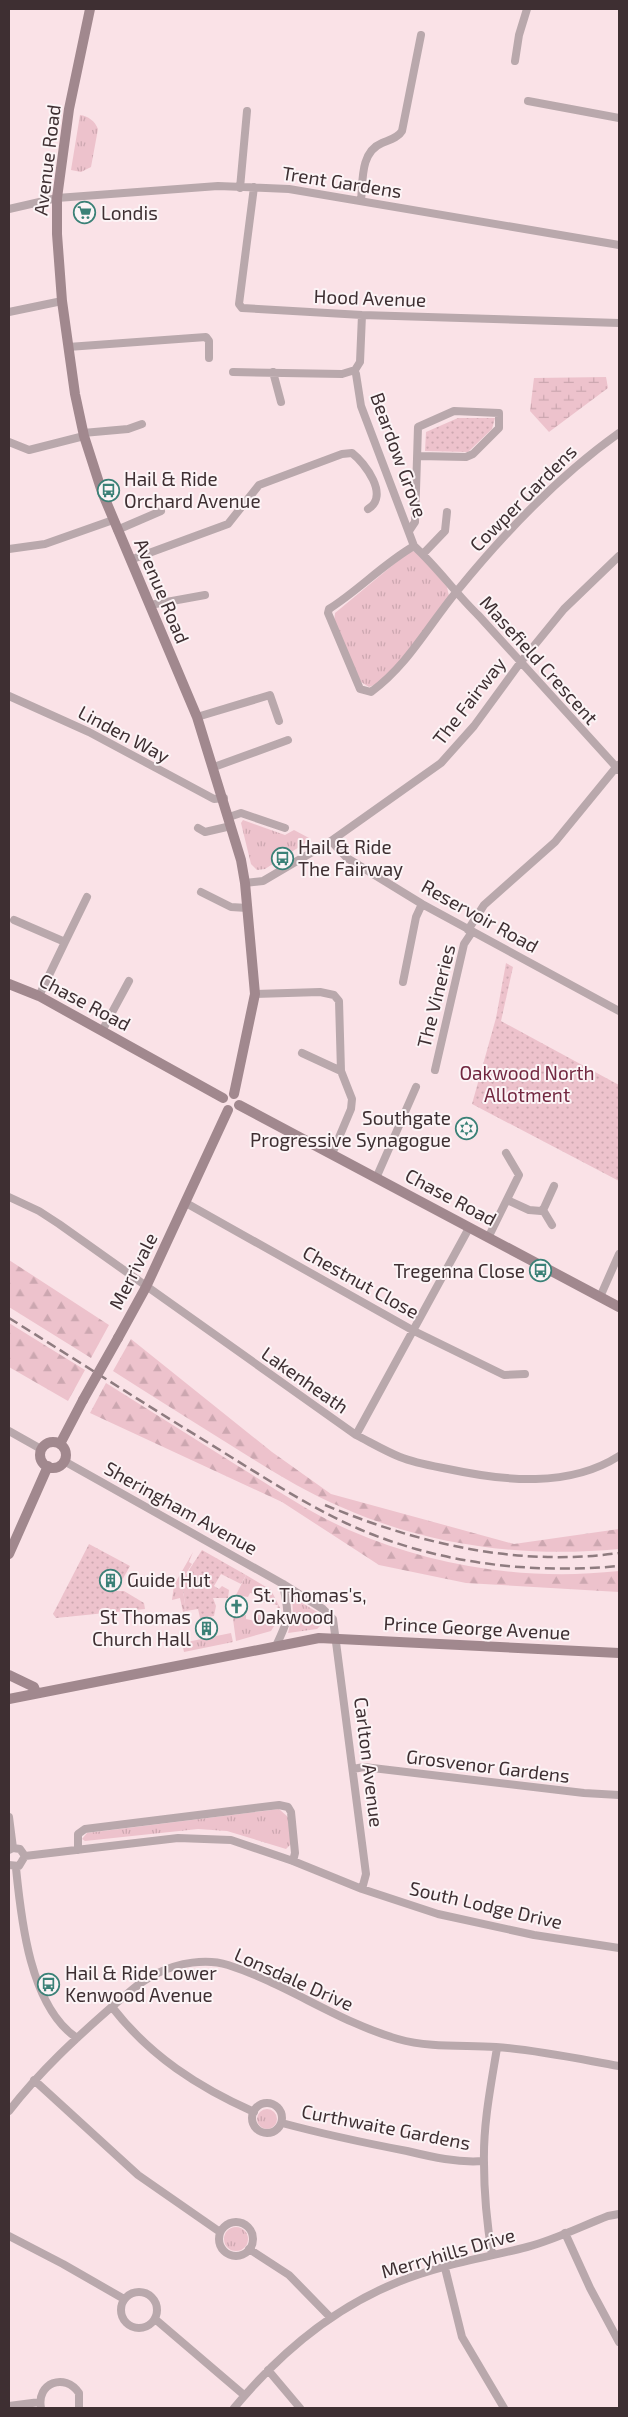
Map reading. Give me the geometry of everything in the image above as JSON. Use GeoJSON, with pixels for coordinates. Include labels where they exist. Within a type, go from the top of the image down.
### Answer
{"type":"FeatureCollection","features":[{"type":"Feature","properties":{"kind":"street","name":"Avenue Road"},"geometry":{"type":"LineString","coordinates":[[90,9],[69,109],[57,198],[57,234],[62,301],[68,347],[75,394],[84,434],[115,525],[197,717],[224,798],[246,883],[255,994],[234,1094]]}},
{"type":"Feature","properties":{"kind":"street"},"geometry":{"type":"LineString","coordinates":[[514,61],[527,9]]}},
{"type":"Feature","properties":{"kind":"street"},"geometry":{"type":"LineString","coordinates":[[361,201],[368,155],[374,147],[397,137],[402,131],[421,35]]}},
{"type":"Feature","properties":{"kind":"street"},"geometry":{"type":"LineString","coordinates":[[528,100],[619,118]]}},
{"type":"Feature","properties":{"kind":"street"},"geometry":{"type":"LineString","coordinates":[[240,188],[247,111]]}},
{"type":"Feature","properties":{"kind":"street","name":"Trent Gardens"},"geometry":{"type":"LineString","coordinates":[[9,209],[57,198],[218,186],[289,188],[619,245]]}},
{"type":"Feature","properties":{"kind":"street","name":"Hood Avenue"},"geometry":{"type":"LineString","coordinates":[[254,187],[239,304],[242,308],[362,315],[619,323]]}},
{"type":"Feature","properties":{"kind":"street"},"geometry":{"type":"LineString","coordinates":[[9,312],[62,301]]}},
{"type":"Feature","properties":{"kind":"street"},"geometry":{"type":"LineString","coordinates":[[233,372],[342,374],[355,370],[360,362],[362,315]]}},
{"type":"Feature","properties":{"kind":"street"},"geometry":{"type":"LineString","coordinates":[[68,347],[206,336],[209,341],[209,358]]}},
{"type":"Feature","properties":{"kind":"street"},"geometry":{"type":"LineString","coordinates":[[273,372],[281,402]]}},
{"type":"Feature","properties":{"kind":"street","name":"Beardow Grove"},"geometry":{"type":"LineString","coordinates":[[356,374],[361,406],[414,546]]}},
{"type":"Feature","properties":{"kind":"street"},"geometry":{"type":"LineString","coordinates":[[409,530],[415,522],[419,456],[418,427],[454,411],[499,413],[499,428],[473,454],[466,457],[419,456]]}},
{"type":"Feature","properties":{"kind":"street"},"geometry":{"type":"LineString","coordinates":[[9,442],[29,450],[84,434],[128,429],[142,424]]}},
{"type":"Feature","properties":{"kind":"street","name":"Cowper Gardens"},"geometry":{"type":"LineString","coordinates":[[414,546],[352,594],[329,609],[328,613],[333,626],[360,689],[372,692],[386,681],[422,640],[455,593],[499,540],[542,496],[587,456],[619,433]]}},
{"type":"Feature","properties":{"kind":"street"},"geometry":{"type":"LineString","coordinates":[[130,560],[228,524],[259,485],[342,454],[352,453],[364,462],[373,479],[378,497],[373,507],[368,509]]}},
{"type":"Feature","properties":{"kind":"street"},"geometry":{"type":"LineString","coordinates":[[9,549],[45,544],[162,511]]}},
{"type":"Feature","properties":{"kind":"street"},"geometry":{"type":"LineString","coordinates":[[423,554],[445,531],[447,512]]}},
{"type":"Feature","properties":{"kind":"street"},"geometry":{"type":"LineString","coordinates":[[414,546],[423,554],[455,593]]}},
{"type":"Feature","properties":{"kind":"street","name":"The Fairway"},"geometry":{"type":"LineString","coordinates":[[246,883],[264,881],[331,841],[441,764],[474,726],[520,663],[564,609],[619,556]]}},
{"type":"Feature","properties":{"kind":"street","name":"Masefield Crescent"},"geometry":{"type":"LineString","coordinates":[[455,593],[479,616],[520,663],[618,767]]}},
{"type":"Feature","properties":{"kind":"street"},"geometry":{"type":"LineString","coordinates":[[150,605],[205,595]]}},
{"type":"Feature","properties":{"kind":"street","name":"Linden Way"},"geometry":{"type":"LineString","coordinates":[[9,696],[89,732],[214,800],[224,798]]}},
{"type":"Feature","properties":{"kind":"street"},"geometry":{"type":"LineString","coordinates":[[197,717],[270,696],[280,721]]}},
{"type":"Feature","properties":{"kind":"street"},"geometry":{"type":"LineString","coordinates":[[214,767],[288,740]]}},
{"type":"Feature","properties":{"kind":"street","name":"The Vineries"},"geometry":{"type":"LineString","coordinates":[[435,1070],[464,944],[484,906],[555,842],[618,767]]}},
{"type":"Feature","properties":{"kind":"street"},"geometry":{"type":"LineString","coordinates":[[198,828],[205,832],[230,821],[242,812],[285,828]]}},
{"type":"Feature","properties":{"kind":"street","name":"Reservoir Road"},"geometry":{"type":"LineString","coordinates":[[331,841],[347,858],[422,904],[619,1011]]}},
{"type":"Feature","properties":{"kind":"street"},"geometry":{"type":"LineString","coordinates":[[201,892],[231,907],[247,908]]}},
{"type":"Feature","properties":{"kind":"street"},"geometry":{"type":"LineString","coordinates":[[39,996],[87,897]]}},
{"type":"Feature","properties":{"kind":"street"},"geometry":{"type":"LineString","coordinates":[[403,982],[416,917],[422,904]]}},
{"type":"Feature","properties":{"kind":"street"},"geometry":{"type":"LineString","coordinates":[[14,920],[65,942]]}},
{"type":"Feature","properties":{"kind":"street"},"geometry":{"type":"LineString","coordinates":[[102,1031],[129,981]]}},
{"type":"Feature","properties":{"kind":"street","name":"Chase Road"},"geometry":{"type":"LineString","coordinates":[[9,984],[39,996],[223,1098]]}},
{"type":"Feature","properties":{"kind":"street"},"geometry":{"type":"LineString","coordinates":[[255,994],[320,992],[334,994],[339,1001],[341,1071],[352,1100],[351,1109],[332,1154]]}},
{"type":"Feature","properties":{"kind":"street"},"geometry":{"type":"LineString","coordinates":[[302,1053],[341,1071]]}},
{"type":"Feature","properties":{"kind":"street"},"geometry":{"type":"LineString","coordinates":[[377,1176],[416,1087]]}},
{"type":"Feature","properties":{"kind":"street"},"geometry":{"type":"LineString","coordinates":[[228,1094],[234,1094],[239,1099],[239,1105],[234,1110],[228,1110],[223,1105],[223,1098],[228,1094]]}},
{"type":"Feature","properties":{"kind":"street","name":"Chase Road"},"geometry":{"type":"LineString","coordinates":[[239,1105],[377,1176],[619,1307]]}},
{"type":"Feature","properties":{"kind":"street","name":"Merrivale"},"geometry":{"type":"LineString","coordinates":[[60,1444],[146,1287],[228,1110]]}},
{"type":"Feature","properties":{"kind":"street"},"geometry":{"type":"LineString","coordinates":[[489,1236],[519,1175],[506,1153]]}},
{"type":"Feature","properties":{"kind":"street"},"geometry":{"type":"LineString","coordinates":[[543,1210],[554,1186]]}},
{"type":"Feature","properties":{"kind":"street","name":"Lakenheath"},"geometry":{"type":"LineString","coordinates":[[9,1197],[39,1211],[356,1435],[401,1458],[478,1476],[517,1480],[550,1478],[582,1473],[602,1467],[619,1456]]}},
{"type":"Feature","properties":{"kind":"street"},"geometry":{"type":"LineString","coordinates":[[507,1200],[528,1210],[543,1210]]}},
{"type":"Feature","properties":{"kind":"street","name":"Chestnut Close"},"geometry":{"type":"LineString","coordinates":[[186,1203],[414,1330],[504,1375],[525,1374]]}},
{"type":"Feature","properties":{"kind":"street"},"geometry":{"type":"LineString","coordinates":[[543,1210],[552,1225]]}},
{"type":"Feature","properties":{"kind":"street"},"geometry":{"type":"LineString","coordinates":[[356,1435],[470,1228]]}},
{"type":"Feature","properties":{"kind":"street"},"geometry":{"type":"LineString","coordinates":[[600,1297],[619,1254]]}},
{"type":"Feature","properties":{"kind":"street"},"geometry":{"type":"LineString","coordinates":[[9,1431],[41,1449]]}},
{"type":"Feature","properties":{"kind":"street"},"geometry":{"type":"LineString","coordinates":[[49,1442],[60,1444],[65,1450],[64,1461],[57,1467],[48,1466],[40,1458],[41,1449],[49,1442]]}},
{"type":"Feature","properties":{"kind":"street","name":"Sheringham Avenue"},"geometry":{"type":"LineString","coordinates":[[64,1461],[283,1584],[328,1613],[333,1619],[336,1638]]}},
{"type":"Feature","properties":{"kind":"street"},"geometry":{"type":"LineString","coordinates":[[9,1554],[48,1466]]}},
{"type":"Feature","properties":{"kind":"street"},"geometry":{"type":"LineString","coordinates":[[276,1646],[289,1613],[283,1584]]}},
{"type":"Feature","properties":{"kind":"street","name":"Prince George Avenue"},"geometry":{"type":"LineString","coordinates":[[9,1699],[312,1638],[619,1653]]}},
{"type":"Feature","properties":{"kind":"street","name":"Carlton Avenue"},"geometry":{"type":"LineString","coordinates":[[336,1638],[366,1874],[362,1889]]}},
{"type":"Feature","properties":{"kind":"street"},"geometry":{"type":"LineString","coordinates":[[9,1675],[34,1687],[36,1693]]}},
{"type":"Feature","properties":{"kind":"street","name":"Grosvenor Gardens"},"geometry":{"type":"LineString","coordinates":[[353,1769],[364,1767],[584,1793],[619,1795]]}},
{"type":"Feature","properties":{"kind":"street"},"geometry":{"type":"LineString","coordinates":[[78,1850],[78,1834],[85,1830],[279,1805],[288,1806],[291,1812],[295,1853],[293,1862]]}},
{"type":"Feature","properties":{"kind":"street"},"geometry":{"type":"LineString","coordinates":[[9,1817],[11,1849],[20,1849],[25,1856],[23,1864],[12,1866],[26,1946],[42,1995],[68,2032],[77,2038]]}},
{"type":"Feature","properties":{"kind":"street","name":"South Lodge Drive"},"geometry":{"type":"LineString","coordinates":[[25,1856],[178,1838],[231,1840],[362,1889],[438,1914],[534,1934],[619,1948]]}},
{"type":"Feature","properties":{"kind":"street","name":"Lonsdale Drive"},"geometry":{"type":"LineString","coordinates":[[9,2111],[34,2080],[77,2038],[142,1981],[168,1968],[202,1962],[226,1964],[251,1973],[370,2030],[400,2040],[432,2045],[497,2048],[619,2066]]}},
{"type":"Feature","properties":{"kind":"street"},"geometry":{"type":"LineString","coordinates":[[112,2007],[146,2042],[183,2074],[221,2098],[254,2112]]}},
{"type":"Feature","properties":{"kind":"street"},"geometry":{"type":"LineString","coordinates":[[492,2255],[486,2215],[484,2161],[488,2107],[497,2048]]}},
{"type":"Feature","properties":{"kind":"street"},"geometry":{"type":"LineString","coordinates":[[34,2080],[138,2175],[220,2232]]}},
{"type":"Feature","properties":{"kind":"street","name":"Curthwaite Gardens"},"geometry":{"type":"LineString","coordinates":[[272,2104],[282,2114],[282,2122],[277,2130],[264,2133],[254,2125],[254,2112],[259,2106],[272,2104]]}},
{"type":"Feature","properties":{"kind":"street","name":"Curthwaite Gardens"},"geometry":{"type":"LineString","coordinates":[[282,2122],[328,2135],[427,2156],[456,2161],[484,2161]]}},
{"type":"Feature","properties":{"kind":"street","name":"Merryhills Drive"},"geometry":{"type":"LineString","coordinates":[[234,2408],[268,2370],[330,2317],[366,2296],[399,2281],[492,2255],[529,2247],[608,2216],[619,2214]]}},
{"type":"Feature","properties":{"kind":"street"},"geometry":{"type":"LineString","coordinates":[[233,2222],[244,2224],[252,2232],[252,2244],[249,2249],[240,2255],[230,2254],[219,2243],[220,2232],[225,2226],[233,2222]]}},
{"type":"Feature","properties":{"kind":"street"},"geometry":{"type":"LineString","coordinates":[[565,2233],[619,2340]]}},
{"type":"Feature","properties":{"kind":"street"},"geometry":{"type":"LineString","coordinates":[[9,2236],[124,2299]]}},
{"type":"Feature","properties":{"kind":"street"},"geometry":{"type":"LineString","coordinates":[[249,2249],[289,2275],[330,2317]]}},
{"type":"Feature","properties":{"kind":"street"},"geometry":{"type":"LineString","coordinates":[[445,2268],[462,2337],[504,2408]]}},
{"type":"Feature","properties":{"kind":"street"},"geometry":{"type":"LineString","coordinates":[[134,2292],[146,2293],[155,2301],[157,2313],[155,2319],[152,2324],[141,2328],[130,2326],[122,2316],[121,2310],[124,2299],[134,2292]]}},
{"type":"Feature","properties":{"kind":"street"},"geometry":{"type":"LineString","coordinates":[[155,2319],[244,2395]]}},
{"type":"Feature","properties":{"kind":"street"},"geometry":{"type":"LineString","coordinates":[[268,2370],[300,2408]]}},
{"type":"Feature","properties":{"kind":"street"},"geometry":{"type":"LineString","coordinates":[[9,2406],[41,2405],[44,2389],[56,2382],[63,2381],[70,2383],[79,2393],[79,2408]]}},
{"type":"Feature","properties":{"kind":"green space"},"geometry":{"type":"Polygon","coordinates":[[[80,115],[91,119],[98,129],[91,167],[81,172],[71,170],[80,115]]]}},
{"type":"Feature","properties":{"kind":"green space"},"geometry":{"type":"Polygon","coordinates":[[[606,377],[608,388],[549,432],[530,411],[534,378],[606,377]]]}},
{"type":"Feature","properties":{"kind":"green space"},"geometry":{"type":"Polygon","coordinates":[[[458,418],[495,418],[492,429],[468,452],[425,451],[426,432],[458,418]]]}},
{"type":"Feature","properties":{"kind":"green space"},"geometry":{"type":"Polygon","coordinates":[[[412,551],[417,552],[447,587],[449,596],[413,648],[390,673],[369,687],[361,682],[334,622],[335,613],[412,551]]]}},
{"type":"Feature","properties":{"kind":"green space"},"geometry":{"type":"Polygon","coordinates":[[[243,820],[285,835],[294,830],[310,840],[265,869],[257,870],[251,864],[241,823],[243,820]]]}},
{"type":"Feature","properties":{"kind":"green space","name":"Oakwood North Allotment"},"geometry":{"type":"Polygon","coordinates":[[[506,963],[513,967],[501,1021],[619,1085],[619,1181],[472,1104],[496,1018],[506,963]]]}},
{"type":"Feature","properties":{"kind":"green space"},"geometry":{"type":"Polygon","coordinates":[[[9,1260],[109,1325],[91,1358],[9,1307],[9,1260]]]}},
{"type":"Feature","properties":{"kind":"green space"},"geometry":{"type":"Polygon","coordinates":[[[9,1323],[85,1370],[68,1401],[9,1367],[9,1323]]]}},
{"type":"Feature","properties":{"kind":"green space"},"geometry":{"type":"Polygon","coordinates":[[[131,1339],[272,1452],[331,1494],[514,1544],[619,1529],[619,1549],[548,1552],[477,1546],[408,1531],[341,1507],[272,1471],[113,1371],[131,1339]]]}},
{"type":"Feature","properties":{"kind":"green space"},"geometry":{"type":"Polygon","coordinates":[[[106,1383],[292,1500],[349,1530],[381,1543],[414,1553],[481,1568],[550,1574],[619,1571],[619,1592],[466,1583],[379,1565],[282,1502],[90,1413],[106,1383]]]}},
{"type":"Feature","properties":{"kind":"green space"},"geometry":{"type":"Polygon","coordinates":[[[89,1544],[130,1566],[116,1591],[124,1591],[144,1603],[145,1609],[56,1618],[53,1614],[89,1544]]]}},
{"type":"Feature","properties":{"kind":"green space"},"geometry":{"type":"Polygon","coordinates":[[[202,1550],[246,1575],[241,1584],[221,1574],[214,1586],[219,1589],[222,1586],[229,1590],[228,1598],[213,1598],[216,1606],[214,1616],[200,1618],[198,1609],[186,1611],[183,1590],[178,1587],[202,1550]]]}},
{"type":"Feature","properties":{"kind":"green space"},"geometry":{"type":"Polygon","coordinates":[[[193,1552],[189,1562],[192,1564],[178,1587],[183,1590],[186,1611],[183,1612],[180,1598],[172,1600],[174,1585],[193,1552]]]}},
{"type":"Feature","properties":{"kind":"green space"},"geometry":{"type":"Polygon","coordinates":[[[246,1575],[271,1590],[281,1610],[277,1609],[278,1605],[260,1602],[260,1595],[250,1593],[248,1597],[236,1595],[246,1575]]]}},
{"type":"Feature","properties":{"kind":"green space"},"geometry":{"type":"Polygon","coordinates":[[[292,1597],[324,1616],[323,1623],[317,1629],[288,1633],[293,1613],[292,1597]]]}},
{"type":"Feature","properties":{"kind":"green space"},"geometry":{"type":"Polygon","coordinates":[[[232,1612],[246,1615],[246,1619],[255,1621],[257,1615],[281,1615],[271,1631],[236,1641],[232,1612]]]}},
{"type":"Feature","properties":{"kind":"green space"},"geometry":{"type":"Polygon","coordinates":[[[231,1633],[233,1642],[184,1652],[182,1643],[231,1633]]]}},
{"type":"Feature","properties":{"kind":"green space"},"geometry":{"type":"Polygon","coordinates":[[[279,1809],[288,1817],[291,1844],[286,1849],[227,1831],[198,1829],[85,1841],[82,1839],[87,1833],[279,1809]]]}},
{"type":"Feature","properties":{"kind":"green space"},"geometry":{"type":"Polygon","coordinates":[[[267,2109],[274,2112],[277,2119],[274,2126],[267,2129],[260,2126],[257,2119],[260,2112],[267,2109]]]}},
{"type":"Feature","properties":{"kind":"green space"},"geometry":{"type":"Polygon","coordinates":[[[236,2227],[244,2231],[248,2239],[244,2247],[236,2251],[228,2247],[224,2239],[228,2231],[236,2227]]]}},
{"type":"Feature","properties":{"kind":"railway"},"geometry":{"type":"LineString","coordinates":[[9,1318],[279,1487],[359,1529],[422,1551],[487,1564],[553,1569],[619,1566]]}},
{"type":"Feature","properties":{"kind":"railway"},"geometry":{"type":"LineString","coordinates":[[325,1505],[396,1531],[469,1549],[543,1557],[581,1557],[619,1553]]}},
{"type":"Feature","properties":{"kind":"place","name":"Londis"},"geometry":{"type":"Point","coordinates":[85,213]}},
{"type":"Feature","properties":{"kind":"place","name":"Hail & Ride Orchard Avenue"},"geometry":{"type":"Point","coordinates":[108,490]}},
{"type":"Feature","properties":{"kind":"place","name":"Hail & Ride The Fairway"},"geometry":{"type":"Point","coordinates":[282,858]}},
{"type":"Feature","properties":{"kind":"place","name":"Southgate Progressive Synagogue"},"geometry":{"type":"Point","coordinates":[467,1129]}},
{"type":"Feature","properties":{"kind":"place","name":"Tregenna Close"},"geometry":{"type":"Point","coordinates":[541,1271]}},
{"type":"Feature","properties":{"kind":"place","name":"Guide Hut"},"geometry":{"type":"Point","coordinates":[111,1580]}},
{"type":"Feature","properties":{"kind":"place","name":"St. Thomas's, Oakwood"},"geometry":{"type":"Point","coordinates":[237,1606]}},
{"type":"Feature","properties":{"kind":"place","name":"St Thomas Church Hall"},"geometry":{"type":"Point","coordinates":[207,1628]}},
{"type":"Feature","properties":{"kind":"place","name":"Hail & Ride Lower Kenwood Avenue"},"geometry":{"type":"Point","coordinates":[49,1984]}}]}
